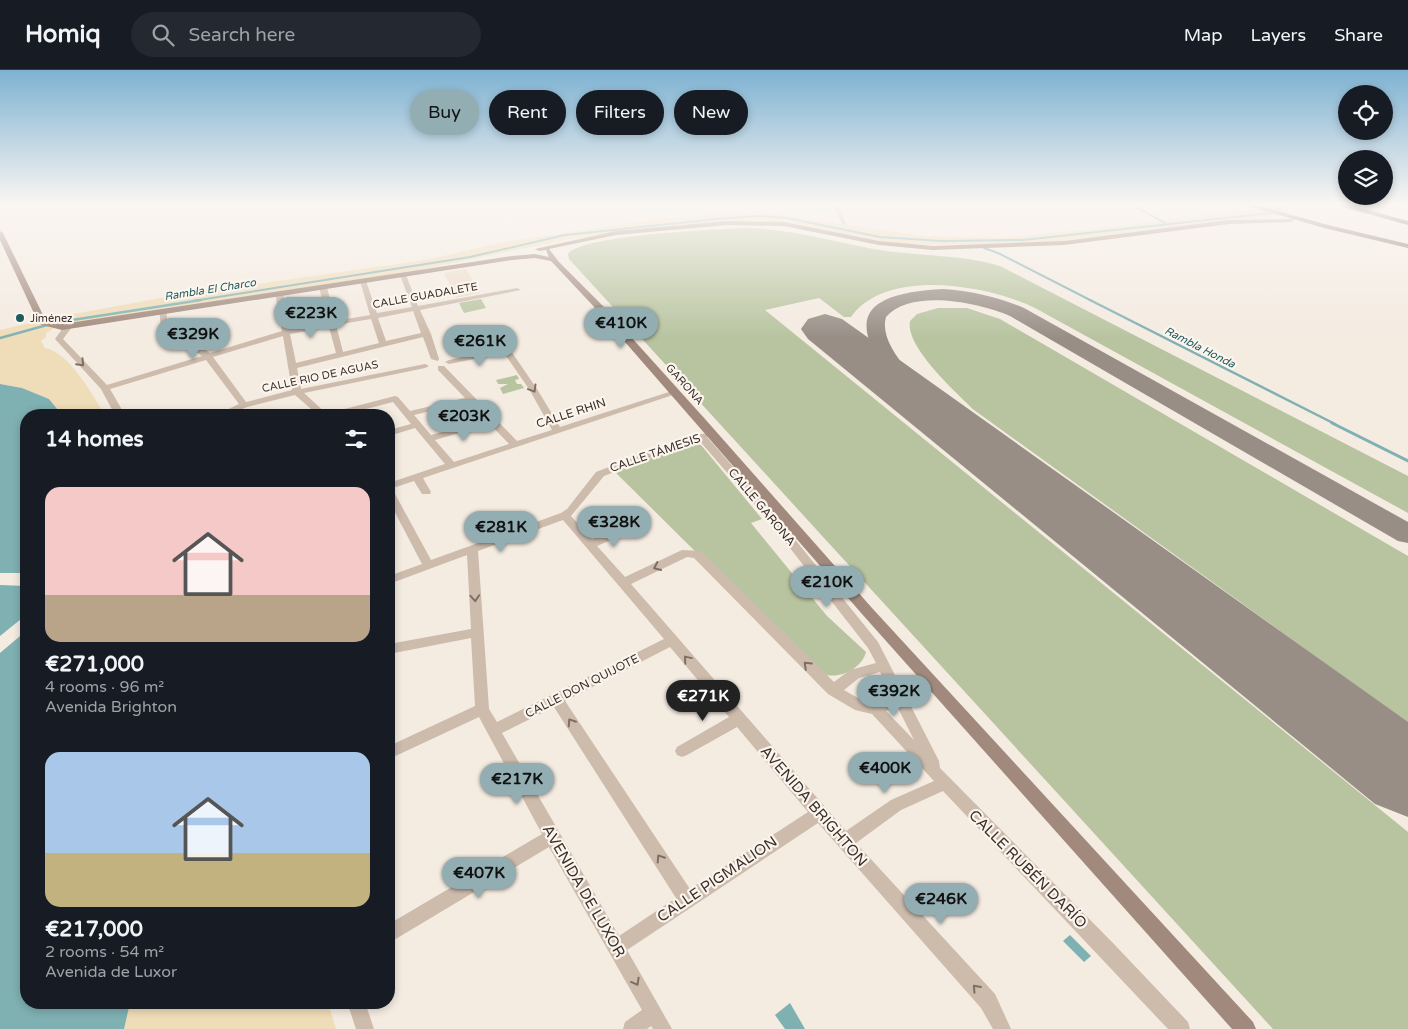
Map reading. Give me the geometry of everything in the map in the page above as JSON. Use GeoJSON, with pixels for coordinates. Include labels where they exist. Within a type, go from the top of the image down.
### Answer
{"type":"FeatureCollection","features":[{"type":"Feature","properties":{"kind":"main road"},"geometry":{"type":"LineString","coordinates":[[7,248],[42,320],[52,326],[68,326],[442,269],[537,253],[549,248]]}},
{"type":"Feature","properties":{"kind":"main road"},"geometry":{"type":"LineString","coordinates":[[537,253],[547,254],[553,248]]}},
{"type":"Feature","properties":{"kind":"main road","name":"GARONA"},"geometry":{"type":"LineString","coordinates":[[549,251],[556,262],[601,309],[701,421],[707,436],[1246,1029]]}},
{"type":"Feature","properties":{"kind":"main road"},"geometry":{"type":"LineString","coordinates":[[537,253],[556,262]]}},
{"type":"Feature","properties":{"kind":"street"},"geometry":{"type":"LineString","coordinates":[[403,275],[435,359]]}},
{"type":"Feature","properties":{"kind":"street"},"geometry":{"type":"LineString","coordinates":[[363,281],[383,344]]}},
{"type":"Feature","properties":{"kind":"street"},"geometry":{"type":"LineString","coordinates":[[323,287],[340,355]]}},
{"type":"Feature","properties":{"kind":"street","name":"CALLE GUADALETE"},"geometry":{"type":"LineString","coordinates":[[105,388],[288,332],[518,290]]}},
{"type":"Feature","properties":{"kind":"street"},"geometry":{"type":"LineString","coordinates":[[279,293],[288,332],[297,392],[316,409]]}},
{"type":"Feature","properties":{"kind":"street"},"geometry":{"type":"LineString","coordinates":[[162,311],[164,325],[208,356],[244,405]]}},
{"type":"Feature","properties":{"kind":"street"},"geometry":{"type":"LineString","coordinates":[[68,326],[59,339],[105,388],[117,409]]}},
{"type":"Feature","properties":{"kind":"street"},"geometry":{"type":"LineString","coordinates":[[294,366],[427,334]]}},
{"type":"Feature","properties":{"kind":"street"},"geometry":{"type":"LineString","coordinates":[[448,362],[448,365],[441,368],[432,369],[426,366],[429,361],[435,359],[445,359],[448,362],[506,350],[533,388],[557,431]]}},
{"type":"Feature","properties":{"kind":"street","name":"CALLE RIO DE AGUAS"},"geometry":{"type":"LineString","coordinates":[[235,409],[297,392],[426,366]]}},
{"type":"Feature","properties":{"kind":"street"},"geometry":{"type":"LineString","coordinates":[[441,368],[515,445]]}},
{"type":"Feature","properties":{"kind":"street","name":"CALLE RHIN"},"geometry":{"type":"LineString","coordinates":[[395,484],[675,393]]}},
{"type":"Feature","properties":{"kind":"street"},"geometry":{"type":"LineString","coordinates":[[354,409],[395,398],[452,466]]}},
{"type":"Feature","properties":{"kind":"street"},"geometry":{"type":"LineString","coordinates":[[407,414],[470,399]]}},
{"type":"Feature","properties":{"kind":"street"},"geometry":{"type":"LineString","coordinates":[[428,439],[492,421]]}},
{"type":"Feature","properties":{"kind":"street"},"geometry":{"type":"LineString","coordinates":[[395,431],[416,425]]}},
{"type":"Feature","properties":{"kind":"street","name":"CALLE TÁMESIS"},"geometry":{"type":"LineString","coordinates":[[395,578],[565,515],[571,511],[600,474],[609,469],[707,436]]}},
{"type":"Feature","properties":{"kind":"street","name":"CALLE GARONA"},"geometry":{"type":"LineString","coordinates":[[707,436],[873,645],[944,784]]}},
{"type":"Feature","properties":{"kind":"street"},"geometry":{"type":"LineString","coordinates":[[417,477],[426,492]]}},
{"type":"Feature","properties":{"kind":"street"},"geometry":{"type":"LineString","coordinates":[[395,503],[428,565]]}},
{"type":"Feature","properties":{"kind":"street","name":"AVENIDA BRIGHTON"},"geometry":{"type":"LineString","coordinates":[[565,515],[819,813],[988,1001],[1002,1029]]}},
{"type":"Feature","properties":{"kind":"street"},"geometry":{"type":"LineString","coordinates":[[591,544],[628,528]]}},
{"type":"Feature","properties":{"kind":"street","name":"AVENIDA DE LUXOR"},"geometry":{"type":"LineString","coordinates":[[472,549],[482,709],[552,837],[658,1021]]}},
{"type":"Feature","properties":{"kind":"street"},"geometry":{"type":"LineString","coordinates":[[623,583],[686,553],[696,554],[833,690],[860,706],[876,709],[901,699]]}},
{"type":"Feature","properties":{"kind":"street"},"geometry":{"type":"LineString","coordinates":[[395,648],[477,632]]}},
{"type":"Feature","properties":{"kind":"street","name":"CALLE DON QUIJOTE"},"geometry":{"type":"LineString","coordinates":[[493,731],[672,641]]}},
{"type":"Feature","properties":{"kind":"street"},"geometry":{"type":"LineString","coordinates":[[833,690],[855,674],[884,666]]}},
{"type":"Feature","properties":{"kind":"street"},"geometry":{"type":"LineString","coordinates":[[556,699],[687,899]]}},
{"type":"Feature","properties":{"kind":"street"},"geometry":{"type":"LineString","coordinates":[[395,750],[482,709]]}},
{"type":"Feature","properties":{"kind":"street","name":"CALLE RUBÉN DARÍO"},"geometry":{"type":"LineString","coordinates":[[876,709],[944,784],[1120,962],[1181,1029]]}},
{"type":"Feature","properties":{"kind":"street"},"geometry":{"type":"LineString","coordinates":[[682,751],[738,719]]}},
{"type":"Feature","properties":{"kind":"street"},"geometry":{"type":"LineString","coordinates":[[845,841],[896,805],[944,784]]}},
{"type":"Feature","properties":{"kind":"street","name":"CALLE PIGMALION"},"geometry":{"type":"LineString","coordinates":[[617,947],[819,813]]}},
{"type":"Feature","properties":{"kind":"street"},"geometry":{"type":"LineString","coordinates":[[395,930],[552,837]]}},
{"type":"Feature","properties":{"kind":"street"},"geometry":{"type":"LineString","coordinates":[[358,1009],[365,1029]]}},
{"type":"Feature","properties":{"kind":"street"},"geometry":{"type":"LineString","coordinates":[[632,1029],[658,1021]]}},
{"type":"Feature","properties":{"kind":"green space"},"geometry":{"type":"Polygon","coordinates":[[[577,248],[868,248],[986,262],[1000,266],[1408,476],[1408,513],[1035,308],[991,293],[938,285],[912,286],[888,291],[867,301],[851,317],[844,317],[819,298],[765,310],[1408,832],[1408,1029],[1273,1029],[569,259],[568,254],[577,248]]]}},
{"type":"Feature","properties":{"kind":"green space"},"geometry":{"type":"Polygon","coordinates":[[[481,299],[486,308],[464,313],[459,303],[481,299]]]}},
{"type":"Feature","properties":{"kind":"green space"},"geometry":{"type":"Polygon","coordinates":[[[938,308],[967,308],[1000,319],[1408,556],[1408,723],[974,410],[934,369],[924,356],[911,332],[910,321],[917,314],[938,308]]]}},
{"type":"Feature","properties":{"kind":"green space"},"geometry":{"type":"Polygon","coordinates":[[[517,375],[519,379],[515,380],[517,384],[521,384],[524,388],[503,394],[500,388],[508,384],[498,384],[496,380],[517,375]]]}},
{"type":"Feature","properties":{"kind":"green space"},"geometry":{"type":"Polygon","coordinates":[[[690,443],[701,445],[762,519],[751,523],[827,616],[866,652],[860,664],[848,672],[828,675],[818,671],[809,664],[615,472],[690,443]]]}},
{"type":"Feature","properties":{"kind":"sand"},"geometry":{"type":"Polygon","coordinates":[[[479,248],[527,248],[418,270],[58,326],[46,333],[46,337],[41,341],[45,348],[63,357],[79,375],[101,409],[57,409],[49,399],[22,388],[0,384],[0,330],[41,320],[166,297],[425,260],[479,248]]]}},
{"type":"Feature","properties":{"kind":"sand"},"geometry":{"type":"Polygon","coordinates":[[[129,1009],[330,1009],[336,1029],[124,1029],[129,1009]]]}},
{"type":"Feature","properties":{"kind":"shaded area"},"geometry":{"type":"Polygon","coordinates":[[[466,269],[480,293],[456,298],[444,273],[466,269]]]}},
{"type":"Feature","properties":{"kind":"water"},"geometry":{"type":"Polygon","coordinates":[[[0,384],[22,388],[49,399],[57,409],[20,409],[20,573],[0,573],[0,384]]]}},
{"type":"Feature","properties":{"kind":"water"},"geometry":{"type":"Polygon","coordinates":[[[0,585],[20,586],[20,620],[0,636],[0,585]]]}},
{"type":"Feature","properties":{"kind":"water"},"geometry":{"type":"Polygon","coordinates":[[[20,636],[20,1009],[129,1009],[124,1029],[0,1029],[0,653],[20,636]]]}},
{"type":"Feature","properties":{"kind":"water"},"geometry":{"type":"Polygon","coordinates":[[[1070,935],[1091,956],[1084,962],[1063,941],[1070,935]]]}},
{"type":"Feature","properties":{"kind":"water"},"geometry":{"type":"Polygon","coordinates":[[[790,1003],[805,1029],[785,1029],[775,1015],[790,1003]]]}},
{"type":"Feature","properties":{"kind":"waterway","name":"Rambla El Charco"},"geometry":{"type":"LineString","coordinates":[[193,301],[470,257],[510,248]]}},
{"type":"Feature","properties":{"kind":"waterway","name":"Rambla Honda"},"geometry":{"type":"LineString","coordinates":[[984,248],[998,253],[1092,301]]}},
{"type":"Feature","properties":{"kind":"waterway","name":"Rambla El Charco"},"geometry":{"type":"LineString","coordinates":[[53,323],[201,300]]}},
{"type":"Feature","properties":{"kind":"waterway","name":"Rambla Honda"},"geometry":{"type":"LineString","coordinates":[[1090,300],[1335,424]]}},
{"type":"Feature","properties":{"kind":"waterway","name":"Rambla El Charco"},"geometry":{"type":"LineString","coordinates":[[0,338],[47,325]]}},
{"type":"Feature","properties":{"kind":"waterway","name":"Rambla Honda"},"geometry":{"type":"LineString","coordinates":[[1332,423],[1408,461]]}},
{"type":"Feature","properties":{"kind":"taxiway"},"geometry":{"type":"LineString","coordinates":[[931,410],[886,356],[876,332],[876,317],[884,308],[891,304],[913,298],[943,295],[989,301],[1017,312],[1408,534]]}},
{"type":"Feature","properties":{"kind":"runway"},"geometry":{"type":"LineString","coordinates":[[825,329],[1408,775]]}},
{"type":"Feature","properties":{"kind":"place","name":"Jiménez"},"geometry":{"type":"Point","coordinates":[20,318]}}]}
